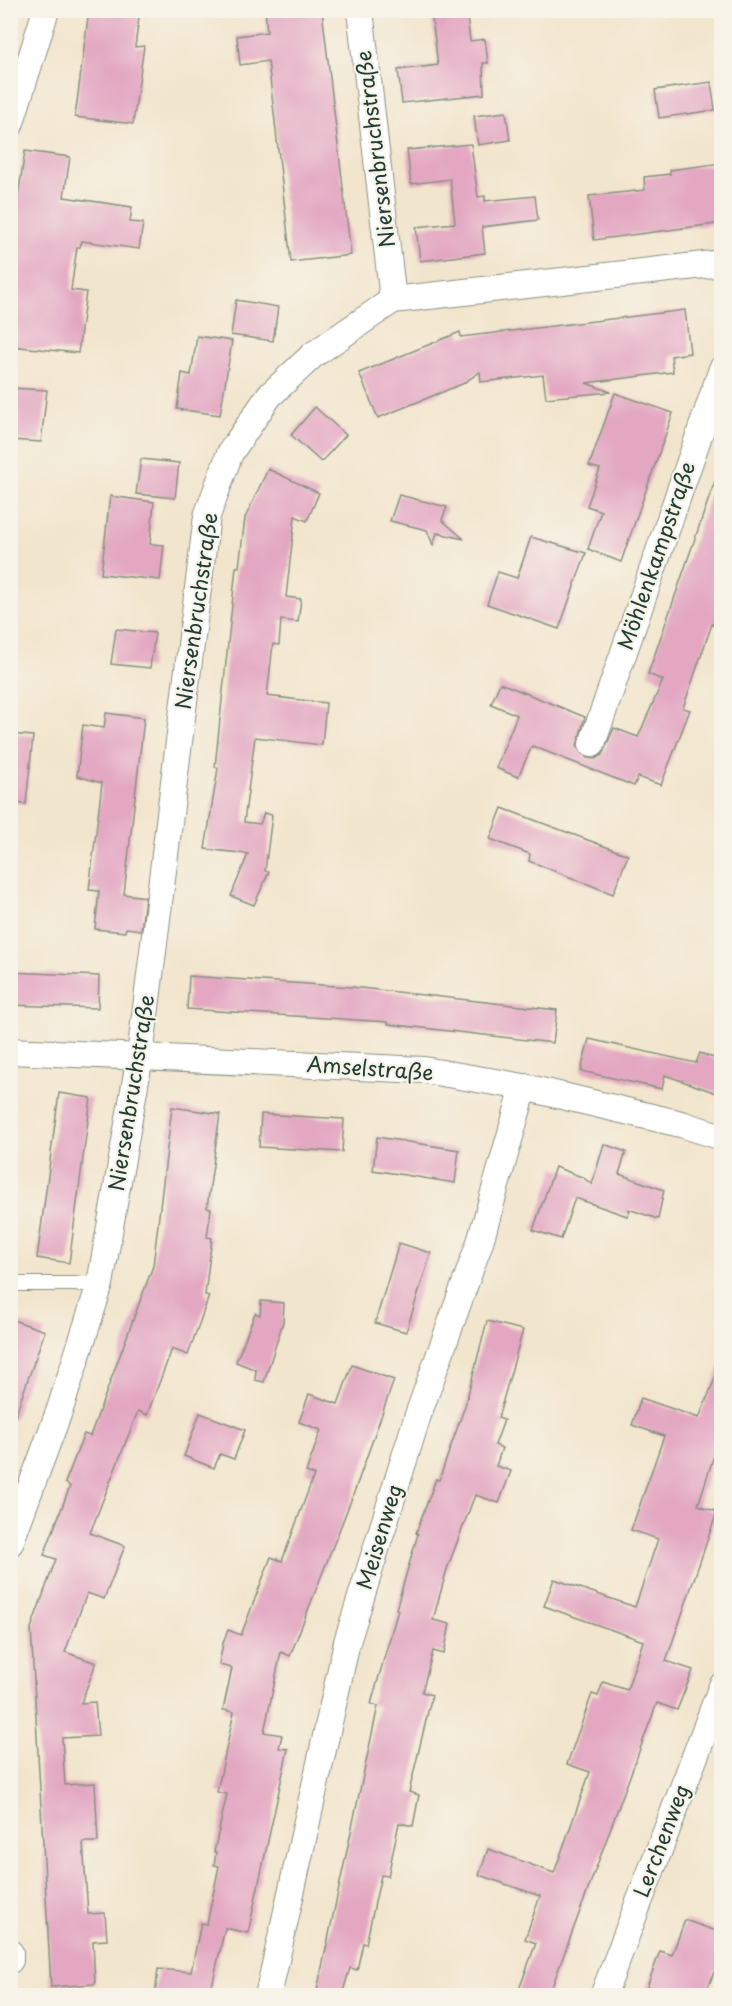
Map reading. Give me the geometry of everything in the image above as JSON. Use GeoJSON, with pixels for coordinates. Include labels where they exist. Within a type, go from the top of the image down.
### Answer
{"type":"FeatureCollection","features":[{"type":"Feature","properties":{"kind":"street"},"geometry":{"type":"LineString","coordinates":[[10,125],[46,10]]}},
{"type":"Feature","properties":{"kind":"street","name":"Niersenbruchstraße"},"geometry":{"type":"LineString","coordinates":[[10,1543],[60,1409],[100,1284],[140,1056],[207,516],[230,453],[269,396],[314,355],[393,300],[360,10]]}},
{"type":"Feature","properties":{"kind":"street"},"geometry":{"type":"LineString","coordinates":[[393,300],[722,263]]}},
{"type":"Feature","properties":{"kind":"street","name":"Möhlenkampstraße"},"geometry":{"type":"LineString","coordinates":[[592,744],[722,369]]}},
{"type":"Feature","properties":{"kind":"street","name":"Amselstraße"},"geometry":{"type":"LineString","coordinates":[[10,1051],[424,1070],[524,1087],[681,1124],[722,1137]]}},
{"type":"Feature","properties":{"kind":"street","name":"Meisenweg"},"geometry":{"type":"LineString","coordinates":[[268,1995],[347,1642],[418,1415],[480,1242],[524,1087]]}},
{"type":"Feature","properties":{"kind":"street","name":"Lerchenweg"},"geometry":{"type":"LineString","coordinates":[[603,1995],[722,1686]]}},
{"type":"Feature","properties":{"kind":"street"},"geometry":{"type":"LineString","coordinates":[[10,1953],[10,1960]]}},
{"type":"Feature","properties":{"kind":"lane"},"geometry":{"type":"LineString","coordinates":[[10,1284],[100,1284]]}},
{"type":"Feature","properties":{"kind":"building"},"geometry":{"type":"Polygon","coordinates":[[[89,10],[140,10],[135,47],[144,46],[133,124],[75,117],[89,10]]]}},
{"type":"Feature","properties":{"kind":"building"},"geometry":{"type":"Polygon","coordinates":[[[265,10],[322,10],[351,255],[291,262],[268,61],[240,65],[237,36],[267,32],[265,10]]]}},
{"type":"Feature","properties":{"kind":"building"},"geometry":{"type":"Polygon","coordinates":[[[431,10],[466,10],[470,41],[485,39],[488,63],[483,63],[484,94],[402,103],[398,70],[438,65],[431,10]]]}},
{"type":"Feature","properties":{"kind":"building"},"geometry":{"type":"Polygon","coordinates":[[[711,82],[715,110],[659,118],[655,90],[711,82]]]}},
{"type":"Feature","properties":{"kind":"building"},"geometry":{"type":"Polygon","coordinates":[[[506,112],[510,140],[478,145],[474,116],[506,112]]]}},
{"type":"Feature","properties":{"kind":"building"},"geometry":{"type":"Polygon","coordinates":[[[471,144],[478,197],[485,196],[485,201],[535,196],[538,220],[482,227],[485,253],[420,261],[416,227],[455,223],[450,179],[411,184],[407,150],[471,144]]]}},
{"type":"Feature","properties":{"kind":"building"},"geometry":{"type":"Polygon","coordinates":[[[25,151],[70,157],[64,197],[132,207],[130,222],[143,223],[139,249],[82,241],[80,247],[77,247],[71,290],[86,292],[78,353],[10,346],[10,249],[25,151]]]}},
{"type":"Feature","properties":{"kind":"building"},"geometry":{"type":"Polygon","coordinates":[[[722,163],[722,223],[594,240],[589,196],[645,190],[644,177],[670,174],[670,170],[722,163]]]}},
{"type":"Feature","properties":{"kind":"building"},"geometry":{"type":"Polygon","coordinates":[[[236,300],[278,307],[273,341],[231,335],[236,300]]]}},
{"type":"Feature","properties":{"kind":"building"},"geometry":{"type":"Polygon","coordinates":[[[685,310],[690,353],[671,356],[673,372],[586,383],[611,392],[546,398],[543,375],[481,382],[480,372],[462,384],[378,418],[359,373],[460,332],[461,337],[685,310]]]}},
{"type":"Feature","properties":{"kind":"building"},"geometry":{"type":"Polygon","coordinates":[[[197,336],[232,341],[220,415],[177,409],[182,373],[191,375],[197,336]]]}},
{"type":"Feature","properties":{"kind":"building"},"geometry":{"type":"Polygon","coordinates":[[[10,388],[47,390],[41,442],[10,440],[10,388]]]}},
{"type":"Feature","properties":{"kind":"building"},"geometry":{"type":"Polygon","coordinates":[[[615,393],[673,413],[621,562],[588,549],[601,511],[587,506],[600,469],[589,466],[615,393]]]}},
{"type":"Feature","properties":{"kind":"building"},"geometry":{"type":"Polygon","coordinates":[[[315,407],[346,435],[321,462],[291,435],[315,407]]]}},
{"type":"Feature","properties":{"kind":"building"},"geometry":{"type":"Polygon","coordinates":[[[141,459],[179,463],[175,498],[136,494],[141,459]]]}},
{"type":"Feature","properties":{"kind":"building"},"geometry":{"type":"Polygon","coordinates":[[[268,469],[319,493],[307,521],[295,516],[286,597],[301,599],[298,622],[281,620],[279,645],[273,644],[267,696],[326,703],[322,745],[255,737],[244,822],[260,824],[264,813],[272,815],[265,871],[269,872],[254,905],[231,896],[248,854],[205,849],[218,768],[215,767],[236,567],[239,567],[245,518],[268,469]]]}},
{"type":"Feature","properties":{"kind":"building"},"geometry":{"type":"Polygon","coordinates":[[[718,472],[722,472],[722,627],[712,624],[683,708],[690,710],[661,785],[638,777],[634,786],[532,746],[518,777],[496,768],[517,715],[491,704],[500,683],[585,717],[577,746],[587,758],[595,759],[602,755],[614,728],[638,737],[663,680],[648,674],[718,472]]]}},
{"type":"Feature","properties":{"kind":"building"},"geometry":{"type":"Polygon","coordinates":[[[399,495],[447,507],[442,520],[464,539],[437,533],[433,545],[427,530],[390,521],[399,495]]]}},
{"type":"Feature","properties":{"kind":"building"},"geometry":{"type":"Polygon","coordinates":[[[110,496],[154,502],[150,544],[164,545],[160,580],[101,574],[110,496]]]}},
{"type":"Feature","properties":{"kind":"building"},"geometry":{"type":"Polygon","coordinates":[[[531,537],[586,553],[559,629],[487,604],[498,572],[517,578],[531,537]]]}},
{"type":"Feature","properties":{"kind":"building"},"geometry":{"type":"Polygon","coordinates":[[[116,629],[155,633],[150,668],[111,664],[116,629]]]}},
{"type":"Feature","properties":{"kind":"building"},"geometry":{"type":"Polygon","coordinates":[[[106,713],[144,718],[124,894],[145,897],[141,930],[126,928],[125,932],[95,929],[99,891],[89,890],[102,783],[77,776],[83,725],[104,728],[106,713]]]}},
{"type":"Feature","properties":{"kind":"building"},"geometry":{"type":"Polygon","coordinates":[[[10,734],[33,736],[26,804],[10,803],[10,734]]]}},
{"type":"Feature","properties":{"kind":"building"},"geometry":{"type":"Polygon","coordinates":[[[502,808],[628,855],[613,894],[529,861],[530,854],[490,839],[502,808]]]}},
{"type":"Feature","properties":{"kind":"building"},"geometry":{"type":"Polygon","coordinates":[[[10,972],[99,976],[98,1008],[10,1005],[10,972]]]}},
{"type":"Feature","properties":{"kind":"building"},"geometry":{"type":"Polygon","coordinates":[[[189,976],[352,987],[557,1010],[553,1043],[388,1024],[388,1022],[187,1009],[189,976]]]}},
{"type":"Feature","properties":{"kind":"building"},"geometry":{"type":"Polygon","coordinates":[[[589,1039],[696,1063],[700,1053],[722,1061],[722,1095],[665,1075],[662,1089],[581,1071],[589,1039]]]}},
{"type":"Feature","properties":{"kind":"building"},"geometry":{"type":"Polygon","coordinates":[[[59,1093],[91,1098],[69,1263],[37,1258],[59,1093]]]}},
{"type":"Feature","properties":{"kind":"building"},"geometry":{"type":"Polygon","coordinates":[[[172,1107],[220,1114],[207,1208],[211,1209],[207,1237],[212,1238],[205,1295],[209,1296],[188,1355],[172,1349],[147,1415],[138,1411],[90,1533],[125,1546],[104,1599],[87,1593],[65,1652],[96,1663],[81,1703],[95,1702],[98,1736],[62,1738],[65,1785],[95,1783],[98,1842],[83,1842],[88,1914],[105,1913],[107,1940],[93,1941],[95,1984],[51,1987],[31,1628],[56,1559],[44,1555],[70,1486],[65,1483],[84,1434],[90,1436],[153,1266],[172,1107]]]}},
{"type":"Feature","properties":{"kind":"building"},"geometry":{"type":"Polygon","coordinates":[[[261,1114],[344,1119],[342,1152],[259,1147],[261,1114]]]}},
{"type":"Feature","properties":{"kind":"building"},"geometry":{"type":"Polygon","coordinates":[[[377,1137],[459,1150],[455,1183],[373,1170],[377,1137]]]}},
{"type":"Feature","properties":{"kind":"building"},"geometry":{"type":"Polygon","coordinates":[[[604,1144],[626,1152],[619,1174],[664,1190],[658,1219],[628,1209],[630,1210],[627,1216],[575,1198],[561,1239],[533,1230],[555,1167],[582,1177],[592,1184],[604,1144]]]}},
{"type":"Feature","properties":{"kind":"building"},"geometry":{"type":"Polygon","coordinates":[[[399,1243],[431,1253],[406,1332],[375,1323],[399,1243]]]}},
{"type":"Feature","properties":{"kind":"building"},"geometry":{"type":"Polygon","coordinates":[[[261,1301],[284,1303],[283,1322],[264,1382],[255,1380],[256,1370],[236,1362],[255,1313],[260,1315],[261,1301]]]}},
{"type":"Feature","properties":{"kind":"building"},"geometry":{"type":"Polygon","coordinates":[[[10,1319],[45,1331],[14,1419],[10,1418],[10,1319]]]}},
{"type":"Feature","properties":{"kind":"building"},"geometry":{"type":"Polygon","coordinates":[[[487,1321],[523,1330],[498,1418],[504,1420],[495,1445],[502,1448],[496,1466],[511,1471],[499,1503],[475,1495],[447,1569],[433,1620],[450,1624],[444,1654],[433,1651],[422,1692],[432,1695],[409,1792],[419,1795],[413,1826],[399,1823],[388,1876],[381,1875],[366,1944],[363,1943],[357,1970],[350,1968],[342,1995],[316,1995],[378,1706],[371,1704],[418,1534],[416,1533],[436,1479],[439,1480],[465,1406],[487,1321]]]}},
{"type":"Feature","properties":{"kind":"building"},"geometry":{"type":"Polygon","coordinates":[[[352,1365],[394,1380],[355,1490],[290,1656],[281,1652],[264,1732],[282,1735],[279,1748],[288,1749],[248,1933],[225,1928],[210,1995],[155,1995],[158,1969],[191,1972],[201,1923],[207,1924],[219,1866],[214,1865],[216,1852],[214,1852],[227,1794],[217,1792],[234,1712],[223,1710],[232,1668],[219,1665],[223,1643],[228,1630],[241,1635],[271,1557],[282,1561],[314,1475],[306,1472],[321,1430],[299,1422],[309,1394],[338,1404],[352,1365]]]}},
{"type":"Feature","properties":{"kind":"building"},"geometry":{"type":"Polygon","coordinates":[[[720,1366],[722,1431],[698,1505],[717,1512],[666,1661],[693,1670],[677,1710],[657,1703],[549,1995],[517,1995],[536,1943],[525,1939],[540,1896],[479,1875],[488,1849],[554,1873],[590,1772],[567,1764],[592,1694],[598,1696],[603,1682],[627,1690],[643,1641],[544,1606],[554,1579],[635,1607],[658,1539],[631,1530],[664,1436],[632,1425],[641,1398],[699,1418],[720,1366]]]}},
{"type":"Feature","properties":{"kind":"building"},"geometry":{"type":"Polygon","coordinates":[[[200,1413],[245,1430],[234,1459],[220,1454],[214,1468],[184,1456],[200,1413]]]}},
{"type":"Feature","properties":{"kind":"building"},"geometry":{"type":"Polygon","coordinates":[[[685,1920],[722,1933],[722,1972],[715,1970],[705,1995],[644,1995],[660,1951],[672,1955],[685,1920]]]}}]}
